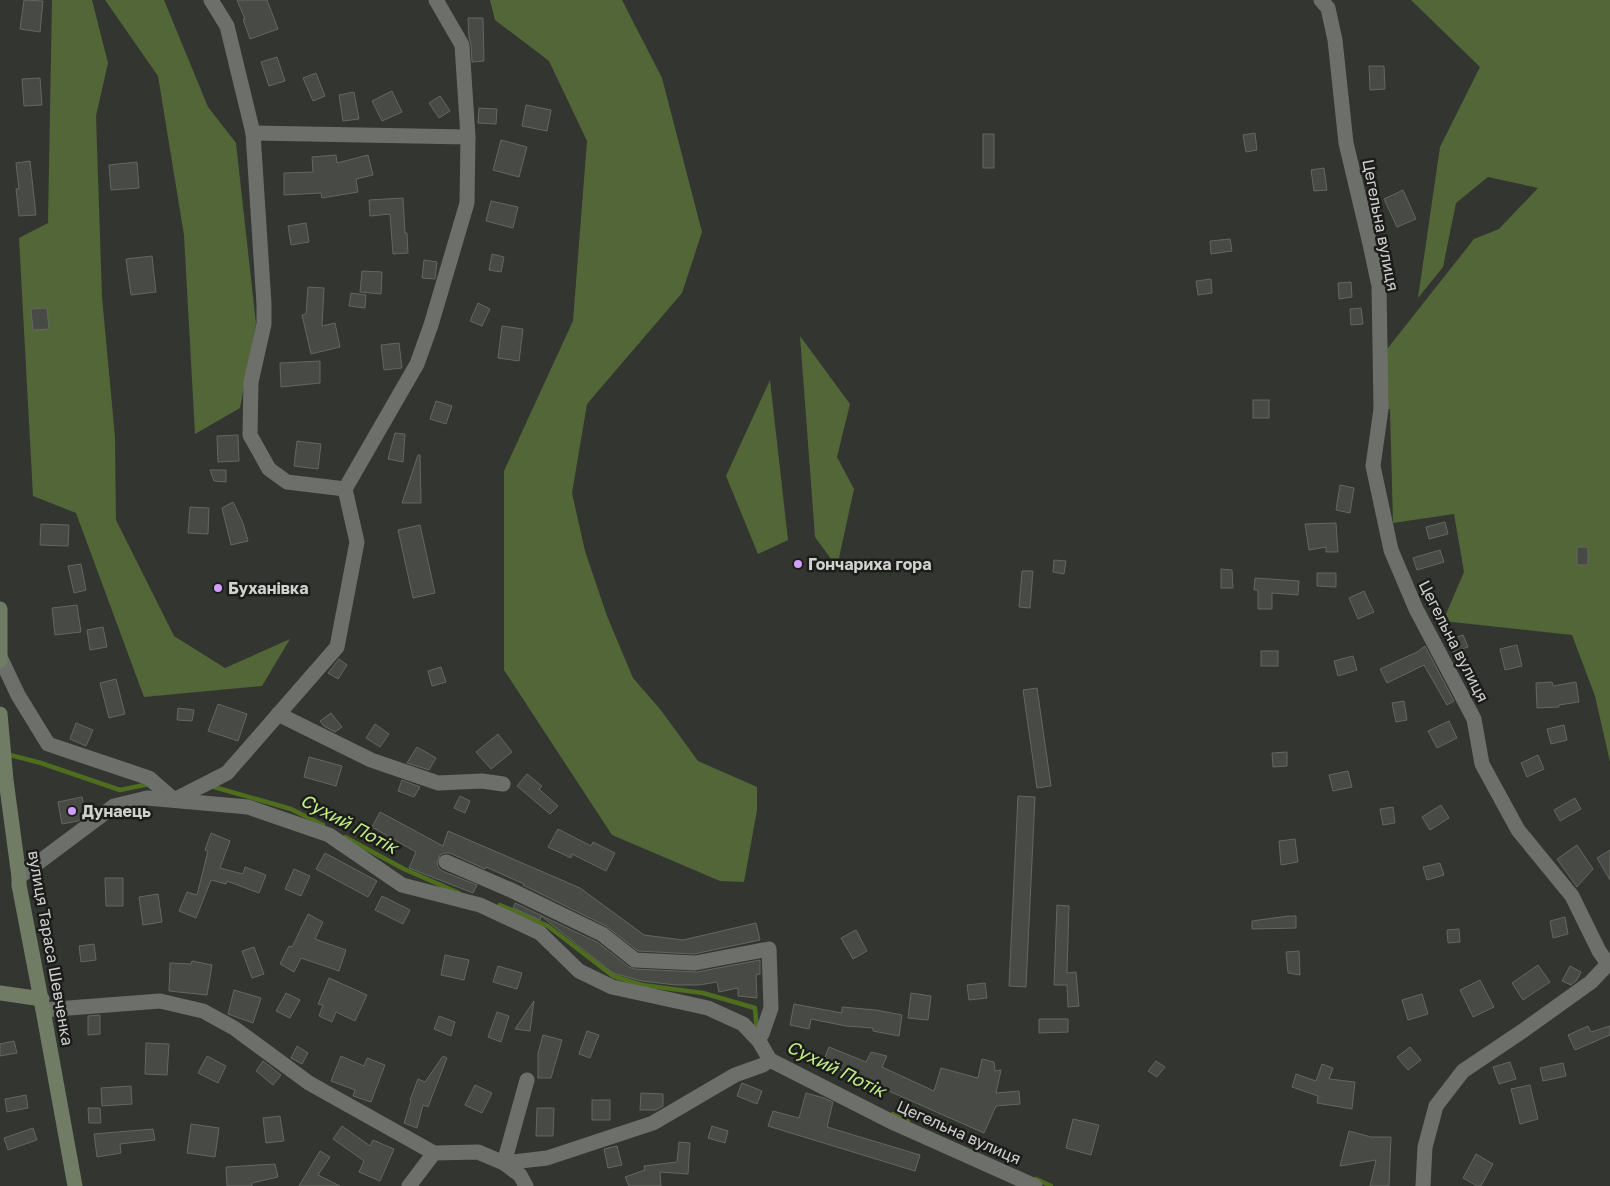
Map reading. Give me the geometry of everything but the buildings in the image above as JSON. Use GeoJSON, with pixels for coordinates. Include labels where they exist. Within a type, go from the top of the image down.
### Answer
{"type":"FeatureCollection","features":[{"type":"Feature","properties":{"kind":"street"},"geometry":{"type":"LineString","coordinates":[[211,0],[227,26],[253,133],[264,324],[251,382],[250,435],[269,469],[287,482],[345,489]]}},
{"type":"Feature","properties":{"kind":"street"},"geometry":{"type":"LineString","coordinates":[[174,800],[227,773],[337,647],[357,542],[345,489],[417,364],[431,325],[467,203],[468,137],[462,45],[436,0]]}},
{"type":"Feature","properties":{"kind":"street","name":"Цегельна вулиця"},"geometry":{"type":"LineString","coordinates":[[1321,0],[1328,8],[1335,40],[1346,143],[1379,286],[1381,410],[1373,466],[1391,550],[1416,609],[1474,719],[1482,764],[1518,830],[1572,896],[1599,951],[1609,964],[1591,982],[1463,1071],[1436,1106],[1425,1148],[1423,1186]]}},
{"type":"Feature","properties":{"kind":"street"},"geometry":{"type":"LineString","coordinates":[[253,133],[468,137]]}},
{"type":"Feature","properties":{"kind":"street"},"geometry":{"type":"LineString","coordinates":[[0,609],[0,659],[18,695],[48,744],[149,778],[174,800]]}},
{"type":"Feature","properties":{"kind":"street","name":"вулиця Тараса Шевченка"},"geometry":{"type":"LineString","coordinates":[[0,714],[19,885],[75,1186]]}},
{"type":"Feature","properties":{"kind":"street"},"geometry":{"type":"LineString","coordinates":[[278,714],[371,760],[438,783],[482,781],[503,784]]}},
{"type":"Feature","properties":{"kind":"street"},"geometry":{"type":"LineString","coordinates":[[19,877],[114,806],[147,798],[248,807],[329,834],[402,885],[480,905],[540,934],[579,971],[612,988],[708,1008],[743,1024],[760,1041],[770,1060],[763,1065],[735,1075],[653,1123],[547,1158],[504,1163]]}},
{"type":"Feature","properties":{"kind":"street"},"geometry":{"type":"LineString","coordinates":[[446,862],[511,890],[602,934],[635,960],[695,963],[769,949],[771,1008],[762,1034]]}},
{"type":"Feature","properties":{"kind":"street"},"geometry":{"type":"LineString","coordinates":[[0,993],[42,1005],[160,1001],[203,1011],[234,1028],[309,1083],[434,1153],[478,1152],[504,1163],[520,1175],[526,1186]]}},
{"type":"Feature","properties":{"kind":"street","name":"Цегельна вулиця"},"geometry":{"type":"LineString","coordinates":[[770,1060],[894,1123],[1035,1186]]}},
{"type":"Feature","properties":{"kind":"street"},"geometry":{"type":"LineString","coordinates":[[504,1163],[527,1080]]}},
{"type":"Feature","properties":{"kind":"street"},"geometry":{"type":"LineString","coordinates":[[409,1186],[434,1153]]}},
{"type":"Feature","properties":{"kind":"green space"},"geometry":{"type":"Polygon","coordinates":[[[52,0],[92,0],[108,63],[96,116],[102,297],[115,437],[116,520],[174,636],[225,668],[290,639],[262,686],[144,697],[76,513],[33,496],[19,238],[48,223],[52,0]]]}},
{"type":"Feature","properties":{"kind":"green space"},"geometry":{"type":"Polygon","coordinates":[[[105,0],[164,0],[208,107],[236,143],[256,324],[240,408],[195,434],[184,235],[158,76],[105,0]]]}},
{"type":"Feature","properties":{"kind":"green space"},"geometry":{"type":"Polygon","coordinates":[[[490,0],[622,0],[662,78],[702,232],[682,293],[587,404],[572,493],[585,551],[607,616],[633,678],[660,709],[698,761],[757,787],[757,810],[744,882],[720,881],[612,835],[504,670],[504,471],[573,321],[587,141],[549,61],[495,20],[490,0]]]}},
{"type":"Feature","properties":{"kind":"green space"},"geometry":{"type":"Polygon","coordinates":[[[1411,0],[1610,0],[1610,762],[1595,696],[1572,635],[1443,621],[1464,572],[1454,514],[1393,523],[1390,409],[1381,409],[1380,358],[1474,239],[1499,229],[1538,188],[1488,177],[1456,203],[1443,267],[1418,298],[1440,147],[1480,67],[1411,0]]]}},
{"type":"Feature","properties":{"kind":"green space"},"geometry":{"type":"Polygon","coordinates":[[[800,336],[850,404],[837,457],[854,489],[837,567],[815,537],[800,336]]]}},
{"type":"Feature","properties":{"kind":"green space"},"geometry":{"type":"Polygon","coordinates":[[[770,380],[788,540],[758,554],[726,476],[770,380]]]}},
{"type":"Feature","properties":{"kind":"waterway","name":"Сухий Потік"},"geometry":{"type":"LineString","coordinates":[[6,754],[41,763],[120,790],[149,784]]}},
{"type":"Feature","properties":{"kind":"waterway","name":"Сухий Потік"},"geometry":{"type":"LineString","coordinates":[[214,787],[291,809],[323,825]]}},
{"type":"Feature","properties":{"kind":"waterway","name":"Сухий Потік"},"geometry":{"type":"LineString","coordinates":[[345,837],[404,869],[459,893]]}},
{"type":"Feature","properties":{"kind":"waterway","name":"Сухий Потік"},"geometry":{"type":"LineString","coordinates":[[500,905],[548,926],[613,976],[642,985],[703,993],[755,1008],[757,1031]]}},
{"type":"Feature","properties":{"kind":"waterway","name":"Сухий Потік"},"geometry":{"type":"LineString","coordinates":[[893,1114],[908,1121]]}},
{"type":"Feature","properties":{"kind":"waterway","name":"Сухий Потік"},"geometry":{"type":"LineString","coordinates":[[1036,1179],[1051,1186]]}},
{"type":"Feature","properties":{"kind":"place","name":"Гончариха гора"},"geometry":{"type":"Point","coordinates":[798,564]}},
{"type":"Feature","properties":{"kind":"place","name":"Буханівка"},"geometry":{"type":"Point","coordinates":[218,588]}},
{"type":"Feature","properties":{"kind":"place","name":"Дунаець"},"geometry":{"type":"Point","coordinates":[72,811]}}]}
